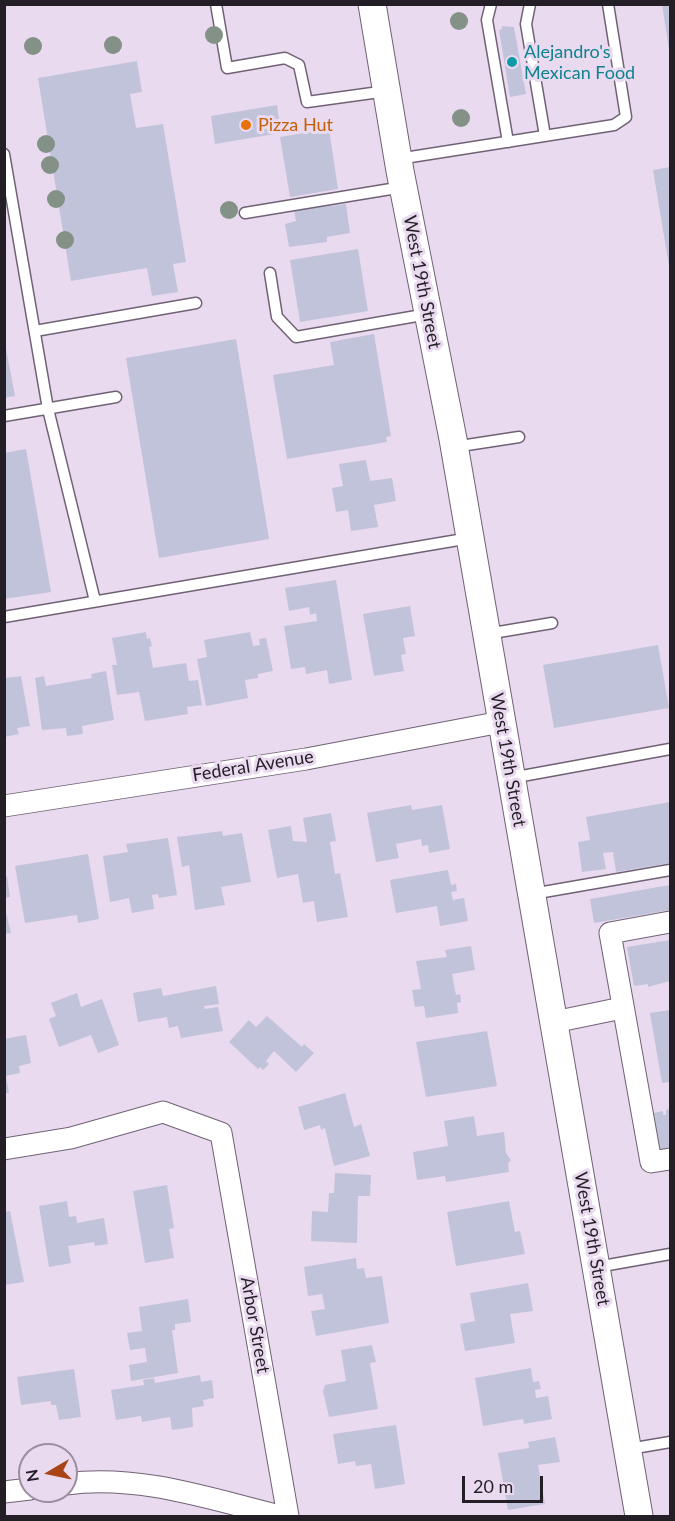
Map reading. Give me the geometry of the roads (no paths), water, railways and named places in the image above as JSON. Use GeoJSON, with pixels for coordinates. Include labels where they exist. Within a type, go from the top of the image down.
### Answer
{"type":"FeatureCollection","features":[{"type":"Feature","properties":{"kind":"street","name":"West 19th Street"},"geometry":{"type":"LineString","coordinates":[[372,4],[403,187],[454,447],[639,1516]]}},
{"type":"Feature","properties":{"kind":"street","name":"Federal Avenue"},"geometry":{"type":"LineString","coordinates":[[4,807],[306,759],[501,722]]}},
{"type":"Feature","properties":{"kind":"street"},"geometry":{"type":"LineString","coordinates":[[670,922],[610,933],[651,1162],[670,1159]]}},
{"type":"Feature","properties":{"kind":"street"},"geometry":{"type":"LineString","coordinates":[[554,1022],[622,1008]]}},
{"type":"Feature","properties":{"kind":"street","name":"Arbor Street"},"geometry":{"type":"LineString","coordinates":[[4,1149],[71,1138],[163,1112],[221,1133],[288,1516]]}},
{"type":"Feature","properties":{"kind":"street"},"geometry":{"type":"LineString","coordinates":[[78,1482],[92,1480],[190,1493],[280,1516]]}},
{"type":"Feature","properties":{"kind":"lane"},"geometry":{"type":"LineString","coordinates":[[216,4],[227,68],[285,58],[300,65],[307,102],[387,91]]}},
{"type":"Feature","properties":{"kind":"lane"},"geometry":{"type":"LineString","coordinates":[[491,4],[488,20],[508,142]]}},
{"type":"Feature","properties":{"kind":"lane"},"geometry":{"type":"LineString","coordinates":[[530,4],[526,24],[546,136]]}},
{"type":"Feature","properties":{"kind":"lane"},"geometry":{"type":"LineString","coordinates":[[398,159],[614,125],[626,117],[608,4]]}},
{"type":"Feature","properties":{"kind":"lane"},"geometry":{"type":"LineString","coordinates":[[4,154],[48,410],[95,602]]}},
{"type":"Feature","properties":{"kind":"lane"},"geometry":{"type":"LineString","coordinates":[[245,213],[403,187]]}},
{"type":"Feature","properties":{"kind":"lane"},"geometry":{"type":"LineString","coordinates":[[270,273],[278,317],[296,337],[428,314]]}},
{"type":"Feature","properties":{"kind":"lane"},"geometry":{"type":"LineString","coordinates":[[35,331],[196,303]]}},
{"type":"Feature","properties":{"kind":"lane"},"geometry":{"type":"LineString","coordinates":[[4,417],[116,397]]}},
{"type":"Feature","properties":{"kind":"lane"},"geometry":{"type":"LineString","coordinates":[[454,447],[519,437]]}},
{"type":"Feature","properties":{"kind":"lane"},"geometry":{"type":"LineString","coordinates":[[4,617],[470,538]]}},
{"type":"Feature","properties":{"kind":"lane"},"geometry":{"type":"LineString","coordinates":[[487,634],[552,623]]}},
{"type":"Feature","properties":{"kind":"lane"},"geometry":{"type":"LineString","coordinates":[[511,778],[670,749]]}},
{"type":"Feature","properties":{"kind":"lane"},"geometry":{"type":"LineString","coordinates":[[531,895],[670,870]]}},
{"type":"Feature","properties":{"kind":"lane"},"geometry":{"type":"LineString","coordinates":[[597,1267],[670,1254]]}},
{"type":"Feature","properties":{"kind":"lane"},"geometry":{"type":"LineString","coordinates":[[629,1449],[670,1442]]}},
{"type":"Feature","properties":{"kind":"place","name":"Alejandro's Mexican Food"},"geometry":{"type":"Point","coordinates":[512,62]}},
{"type":"Feature","properties":{"kind":"place","name":"Pizza Hut"},"geometry":{"type":"Point","coordinates":[246,125]}}]}
